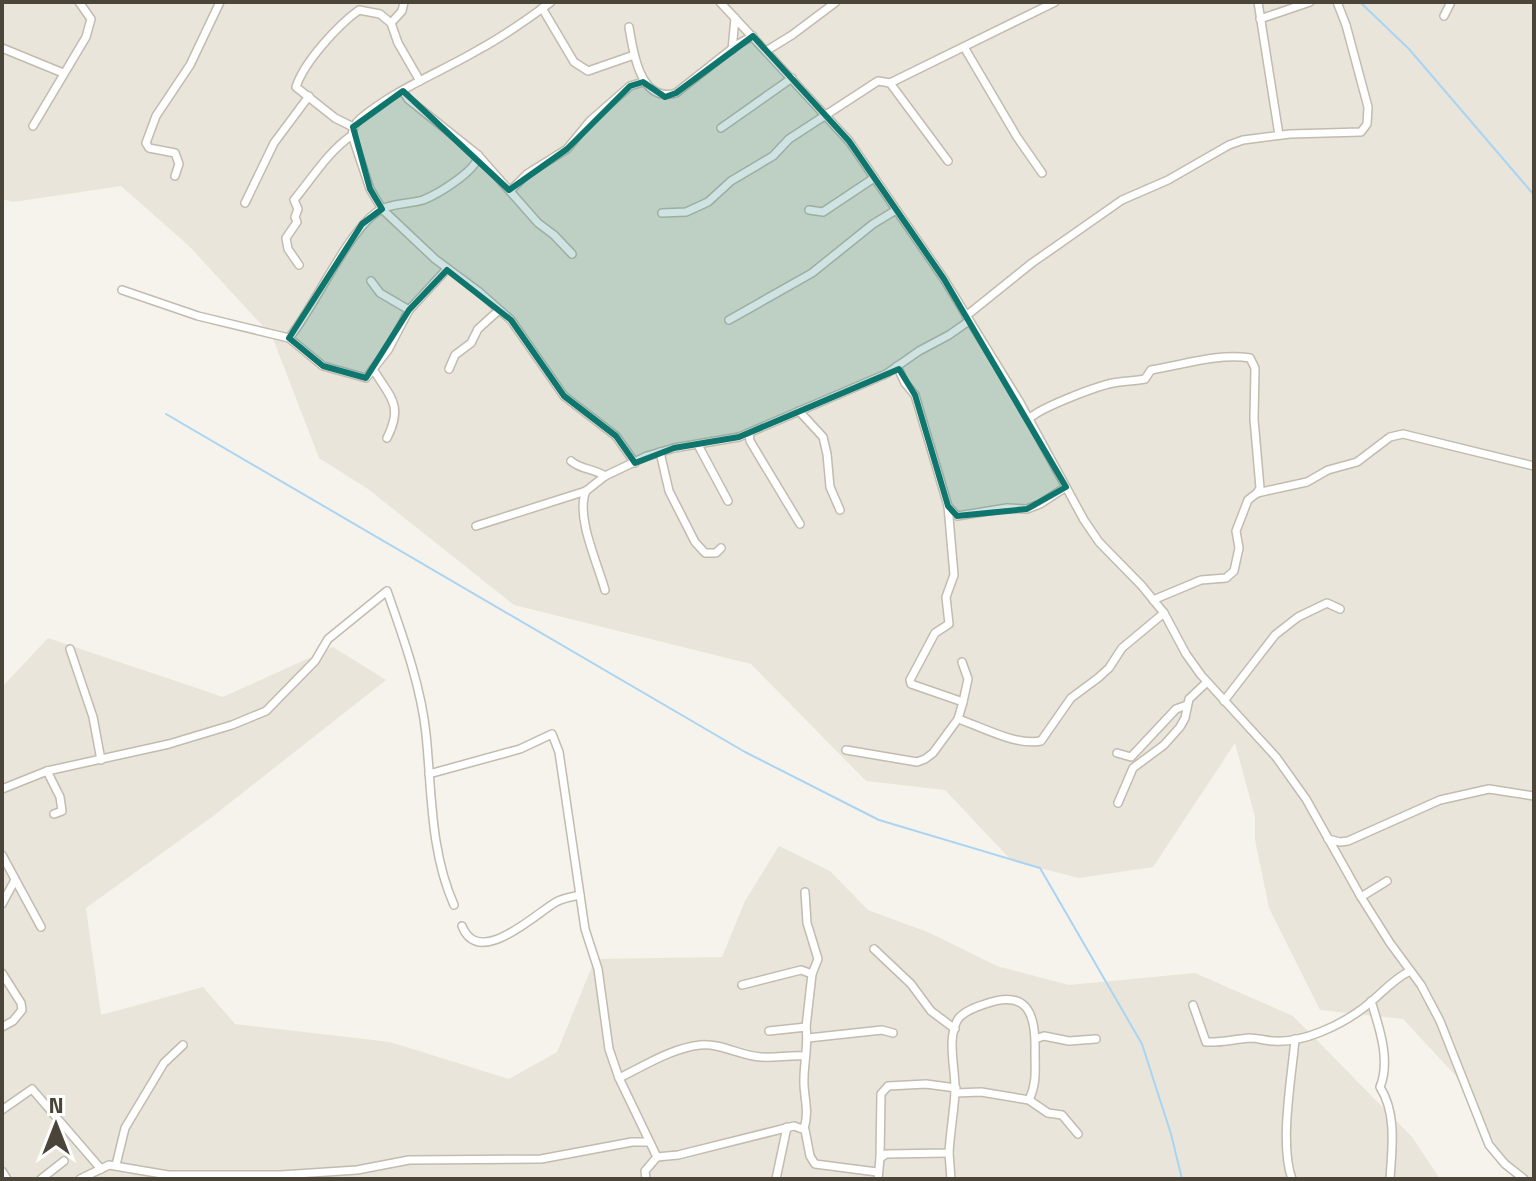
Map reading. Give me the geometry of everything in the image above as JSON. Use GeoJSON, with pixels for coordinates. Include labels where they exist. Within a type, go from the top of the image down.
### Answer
{"type":"FeatureCollection","features":[{"type":"Feature","properties":{"kind":"street"},"geometry":{"type":"LineString","coordinates":[[33,126],[86,37],[91,22],[79,2]]}},
{"type":"Feature","properties":{"kind":"street"},"geometry":{"type":"LineString","coordinates":[[175,176],[179,164],[175,153],[149,148],[146,143],[156,116],[190,65],[220,2]]}},
{"type":"Feature","properties":{"kind":"street"},"geometry":{"type":"LineString","coordinates":[[391,23],[402,11],[404,2]]}},
{"type":"Feature","properties":{"kind":"street"},"geometry":{"type":"LineString","coordinates":[[299,265],[288,249],[286,238],[297,222],[298,209],[294,200],[311,175],[353,131],[359,120],[420,81],[478,51],[551,2]]}},
{"type":"Feature","properties":{"kind":"street"},"geometry":{"type":"LineString","coordinates":[[720,2],[849,141],[968,318],[1099,542],[1164,613],[1186,654],[1207,682],[1276,757],[1306,799],[1361,897],[1421,985],[1440,1021],[1489,1145],[1505,1164],[1524,1179]]}},
{"type":"Feature","properties":{"kind":"street"},"geometry":{"type":"LineString","coordinates":[[766,51],[836,2]]}},
{"type":"Feature","properties":{"kind":"street"},"geometry":{"type":"LineString","coordinates":[[662,213],[686,212],[708,202],[731,181],[773,156],[789,139],[878,81],[890,83],[1055,2]]}},
{"type":"Feature","properties":{"kind":"street"},"geometry":{"type":"LineString","coordinates":[[1258,2],[1279,135]]}},
{"type":"Feature","properties":{"kind":"street"},"geometry":{"type":"LineString","coordinates":[[1260,19],[1310,2]]}},
{"type":"Feature","properties":{"kind":"street"},"geometry":{"type":"LineString","coordinates":[[476,526],[586,491],[605,476],[660,452],[749,433],[886,374],[968,318],[1032,263],[1122,200],[1168,180],[1229,145],[1279,135],[1361,132],[1367,124],[1368,107],[1337,2]]}},
{"type":"Feature","properties":{"kind":"street"},"geometry":{"type":"LineString","coordinates":[[1444,16],[1451,2]]}},
{"type":"Feature","properties":{"kind":"street"},"geometry":{"type":"LineString","coordinates":[[542,8],[574,62],[588,71],[634,55]]}},
{"type":"Feature","properties":{"kind":"street"},"geometry":{"type":"LineString","coordinates":[[420,81],[398,43],[391,23],[380,14],[359,10],[345,20],[296,87],[353,131],[370,189],[382,209],[447,269],[499,310],[525,337],[564,396],[616,436],[635,463]]}},
{"type":"Feature","properties":{"kind":"street"},"geometry":{"type":"LineString","coordinates":[[732,50],[735,18]]}},
{"type":"Feature","properties":{"kind":"street"},"geometry":{"type":"LineString","coordinates":[[629,27],[643,82],[662,95],[676,93],[753,36]]}},
{"type":"Feature","properties":{"kind":"street"},"geometry":{"type":"LineString","coordinates":[[964,47],[1042,173]]}},
{"type":"Feature","properties":{"kind":"street"},"geometry":{"type":"LineString","coordinates":[[2,48],[63,73]]}},
{"type":"Feature","properties":{"kind":"street"},"geometry":{"type":"LineString","coordinates":[[721,128],[792,78]]}},
{"type":"Feature","properties":{"kind":"street"},"geometry":{"type":"LineString","coordinates":[[510,191],[527,174],[567,149],[590,121],[630,86],[643,82]]}},
{"type":"Feature","properties":{"kind":"street"},"geometry":{"type":"LineString","coordinates":[[890,83],[948,161]]}},
{"type":"Feature","properties":{"kind":"street"},"geometry":{"type":"LineString","coordinates":[[403,91],[408,99],[478,155],[538,223],[572,254]]}},
{"type":"Feature","properties":{"kind":"street"},"geometry":{"type":"LineString","coordinates":[[245,203],[274,143],[309,96]]}},
{"type":"Feature","properties":{"kind":"street"},"geometry":{"type":"LineString","coordinates":[[289,338],[306,318],[362,224],[382,209],[426,199],[442,191],[475,166],[478,155]]}},
{"type":"Feature","properties":{"kind":"street"},"geometry":{"type":"LineString","coordinates":[[809,210],[823,212],[874,178]]}},
{"type":"Feature","properties":{"kind":"street"},"geometry":{"type":"LineString","coordinates":[[729,320],[812,273],[873,224],[896,210]]}},
{"type":"Feature","properties":{"kind":"street"},"geometry":{"type":"LineString","coordinates":[[122,290],[198,316],[289,338],[323,366],[366,378],[388,350],[409,310],[447,269]]}},
{"type":"Feature","properties":{"kind":"street"},"geometry":{"type":"LineString","coordinates":[[371,281],[380,293],[409,310]]}},
{"type":"Feature","properties":{"kind":"street"},"geometry":{"type":"LineString","coordinates":[[449,369],[455,355],[471,343],[478,329],[499,310]]}},
{"type":"Feature","properties":{"kind":"street"},"geometry":{"type":"LineString","coordinates":[[1029,419],[1035,413],[1115,382],[1145,379],[1151,370],[1198,359],[1250,358],[1255,368],[1254,419],[1260,488],[1248,500],[1236,531],[1239,548],[1234,571],[1226,578],[1201,580],[1153,600]]}},
{"type":"Feature","properties":{"kind":"street"},"geometry":{"type":"LineString","coordinates":[[897,366],[915,395],[948,506],[954,575],[946,597],[949,624],[935,633],[910,680],[911,684],[963,702]]}},
{"type":"Feature","properties":{"kind":"street"},"geometry":{"type":"LineString","coordinates":[[373,369],[397,410],[387,438]]}},
{"type":"Feature","properties":{"kind":"street"},"geometry":{"type":"LineString","coordinates":[[799,411],[823,437],[830,487],[840,510]]}},
{"type":"Feature","properties":{"kind":"street"},"geometry":{"type":"LineString","coordinates":[[749,433],[750,441],[800,524]]}},
{"type":"Feature","properties":{"kind":"street"},"geometry":{"type":"LineString","coordinates":[[1257,493],[1307,482],[1328,470],[1357,462],[1390,437],[1403,434],[1534,466]]}},
{"type":"Feature","properties":{"kind":"street"},"geometry":{"type":"LineString","coordinates":[[698,445],[728,501]]}},
{"type":"Feature","properties":{"kind":"street"},"geometry":{"type":"LineString","coordinates":[[660,452],[669,491],[695,542],[705,553],[716,553],[721,548]]}},
{"type":"Feature","properties":{"kind":"street"},"geometry":{"type":"LineString","coordinates":[[571,461],[579,469],[596,470],[605,476]]}},
{"type":"Feature","properties":{"kind":"street"},"geometry":{"type":"LineString","coordinates":[[948,506],[957,516],[1007,508],[1021,510],[1040,504],[1066,487]]}},
{"type":"Feature","properties":{"kind":"street"},"geometry":{"type":"LineString","coordinates":[[586,491],[584,520],[605,590]]}},
{"type":"Feature","properties":{"kind":"street"},"geometry":{"type":"LineString","coordinates":[[2,789],[47,771],[232,725],[266,711],[315,661],[328,639],[387,591],[403,637],[426,732],[440,872],[454,905]]}},
{"type":"Feature","properties":{"kind":"street"},"geometry":{"type":"LineString","coordinates":[[1224,701],[1275,635],[1327,603],[1340,609]]}},
{"type":"Feature","properties":{"kind":"street"},"geometry":{"type":"LineString","coordinates":[[958,719],[1010,737],[1041,741],[1071,698],[1109,668],[1122,648],[1164,613]]}},
{"type":"Feature","properties":{"kind":"street"},"geometry":{"type":"LineString","coordinates":[[70,649],[93,717],[101,760]]}},
{"type":"Feature","properties":{"kind":"street"},"geometry":{"type":"LineString","coordinates":[[846,750],[917,762],[933,753],[958,719],[968,679],[962,662]]}},
{"type":"Feature","properties":{"kind":"street"},"geometry":{"type":"LineString","coordinates":[[1118,803],[1133,768],[1164,745],[1180,727],[1189,699],[1207,682]]}},
{"type":"Feature","properties":{"kind":"street"},"geometry":{"type":"LineString","coordinates":[[1117,753],[1131,757],[1176,709],[1187,705]]}},
{"type":"Feature","properties":{"kind":"street"},"geometry":{"type":"LineString","coordinates":[[429,774],[520,749],[552,734],[559,752],[585,929],[598,969],[609,1049],[619,1078],[657,1157]]}},
{"type":"Feature","properties":{"kind":"street"},"geometry":{"type":"LineString","coordinates":[[47,771],[60,797],[62,811],[54,814]]}},
{"type":"Feature","properties":{"kind":"street"},"geometry":{"type":"LineString","coordinates":[[1328,839],[1348,841],[1440,800],[1489,789],[1534,796]]}},
{"type":"Feature","properties":{"kind":"street"},"geometry":{"type":"LineString","coordinates":[[2,855],[41,927]]}},
{"type":"Feature","properties":{"kind":"street"},"geometry":{"type":"LineString","coordinates":[[2,904],[15,880]]}},
{"type":"Feature","properties":{"kind":"street"},"geometry":{"type":"LineString","coordinates":[[1361,897],[1387,881]]}},
{"type":"Feature","properties":{"kind":"street"},"geometry":{"type":"LineString","coordinates":[[805,892],[807,923],[818,959],[812,974],[806,1027],[804,1087],[809,1113],[804,1129],[815,1164],[866,1169],[878,1176],[881,1094],[888,1086],[926,1084],[955,1091],[1029,1100],[1048,1113],[1062,1115],[1078,1134]]}},
{"type":"Feature","properties":{"kind":"street"},"geometry":{"type":"LineString","coordinates":[[462,926],[465,935],[475,941],[498,940],[534,920],[553,904],[580,895]]}},
{"type":"Feature","properties":{"kind":"street"},"geometry":{"type":"LineString","coordinates":[[874,949],[911,984],[931,1011],[955,1029]]}},
{"type":"Feature","properties":{"kind":"street"},"geometry":{"type":"LineString","coordinates":[[742,985],[801,970],[812,974]]}},
{"type":"Feature","properties":{"kind":"street"},"geometry":{"type":"LineString","coordinates":[[1193,1005],[1206,1042],[1254,1038],[1276,1042],[1295,1039],[1346,1019],[1410,971]]}},
{"type":"Feature","properties":{"kind":"street"},"geometry":{"type":"LineString","coordinates":[[2,973],[21,1003],[22,1010],[13,1021],[2,1027]]}},
{"type":"Feature","properties":{"kind":"street"},"geometry":{"type":"LineString","coordinates":[[951,1179],[949,1153],[955,1091],[955,1029],[959,1017],[971,1009],[1007,999],[1026,1006],[1038,1038],[1035,1048],[1036,1084],[1029,1100]]}},
{"type":"Feature","properties":{"kind":"street"},"geometry":{"type":"LineString","coordinates":[[1371,1001],[1383,1049],[1385,1075],[1380,1087],[1391,1116],[1390,1179]]}},
{"type":"Feature","properties":{"kind":"street"},"geometry":{"type":"LineString","coordinates":[[769,1031],[806,1027]]}},
{"type":"Feature","properties":{"kind":"street"},"geometry":{"type":"LineString","coordinates":[[808,1038],[882,1030],[893,1033]]}},
{"type":"Feature","properties":{"kind":"street"},"geometry":{"type":"LineString","coordinates":[[1038,1038],[1044,1036],[1069,1041],[1096,1039]]}},
{"type":"Feature","properties":{"kind":"street"},"geometry":{"type":"LineString","coordinates":[[1292,1179],[1288,1157],[1288,1109],[1295,1039]]}},
{"type":"Feature","properties":{"kind":"street"},"geometry":{"type":"LineString","coordinates":[[116,1165],[125,1128],[164,1063],[183,1045]]}},
{"type":"Feature","properties":{"kind":"street"},"geometry":{"type":"LineString","coordinates":[[619,1078],[668,1054],[700,1045],[720,1046],[762,1058],[805,1056]]}},
{"type":"Feature","properties":{"kind":"street"},"geometry":{"type":"LineString","coordinates":[[2,1110],[32,1089],[101,1169]]}},
{"type":"Feature","properties":{"kind":"street"},"geometry":{"type":"LineString","coordinates":[[646,1179],[645,1171],[657,1157],[678,1155],[787,1127],[804,1129]]}},
{"type":"Feature","properties":{"kind":"street"},"geometry":{"type":"LineString","coordinates":[[776,1179],[787,1127]]}},
{"type":"Feature","properties":{"kind":"street"},"geometry":{"type":"LineString","coordinates":[[80,1179],[116,1165],[168,1175],[281,1175],[357,1170],[409,1160],[541,1159],[632,1142],[649,1142]]}},
{"type":"Feature","properties":{"kind":"street"},"geometry":{"type":"LineString","coordinates":[[880,1158],[886,1154],[949,1153]]}},
{"type":"Feature","properties":{"kind":"street"},"geometry":{"type":"LineString","coordinates":[[41,1179],[64,1161]]}},
{"type":"Feature","properties":{"kind":"street"},"geometry":{"type":"LineString","coordinates":[[2,1171],[7,1179]]}},
{"type":"Feature","properties":{"kind":"highlighted area"},"geometry":{"type":"Polygon","coordinates":[[[753,36],[849,141],[944,279],[1066,487],[1027,509],[957,516],[948,506],[915,395],[899,369],[739,437],[674,448],[635,463],[616,436],[564,396],[511,320],[447,270],[409,310],[366,378],[323,366],[289,338],[362,224],[382,209],[370,189],[353,127],[403,91],[509,190],[567,149],[630,86],[643,82],[665,97],[676,93],[753,36]]]}},
{"type":"Feature","properties":{"kind":"shaded area"},"geometry":{"type":"Polygon","coordinates":[[[2,2],[1534,2],[1534,1179],[1514,1179],[1456,1076],[1403,1019],[1320,1010],[1269,908],[1255,840],[1255,817],[1235,743],[1153,867],[1079,878],[1012,861],[945,790],[866,781],[751,664],[514,605],[368,489],[319,458],[272,336],[189,246],[121,186],[13,202],[2,199],[2,2]]]}},
{"type":"Feature","properties":{"kind":"shaded area"},"geometry":{"type":"Polygon","coordinates":[[[48,638],[223,697],[333,647],[386,680],[212,817],[86,908],[101,1015],[203,987],[235,1024],[390,1042],[509,1079],[557,1052],[595,959],[722,957],[745,901],[779,846],[830,871],[868,910],[930,933],[997,966],[1069,985],[1195,973],[1293,1016],[1412,1137],[1440,1179],[2,1179],[2,687],[48,638]]]}},
{"type":"Feature","properties":{"kind":"waterway"},"geometry":{"type":"LineString","coordinates":[[1360,2],[1409,49],[1534,195]]}},
{"type":"Feature","properties":{"kind":"waterway"},"geometry":{"type":"LineString","coordinates":[[166,414],[745,752],[879,820],[1040,868],[1142,1044],[1182,1179]]}}]}
